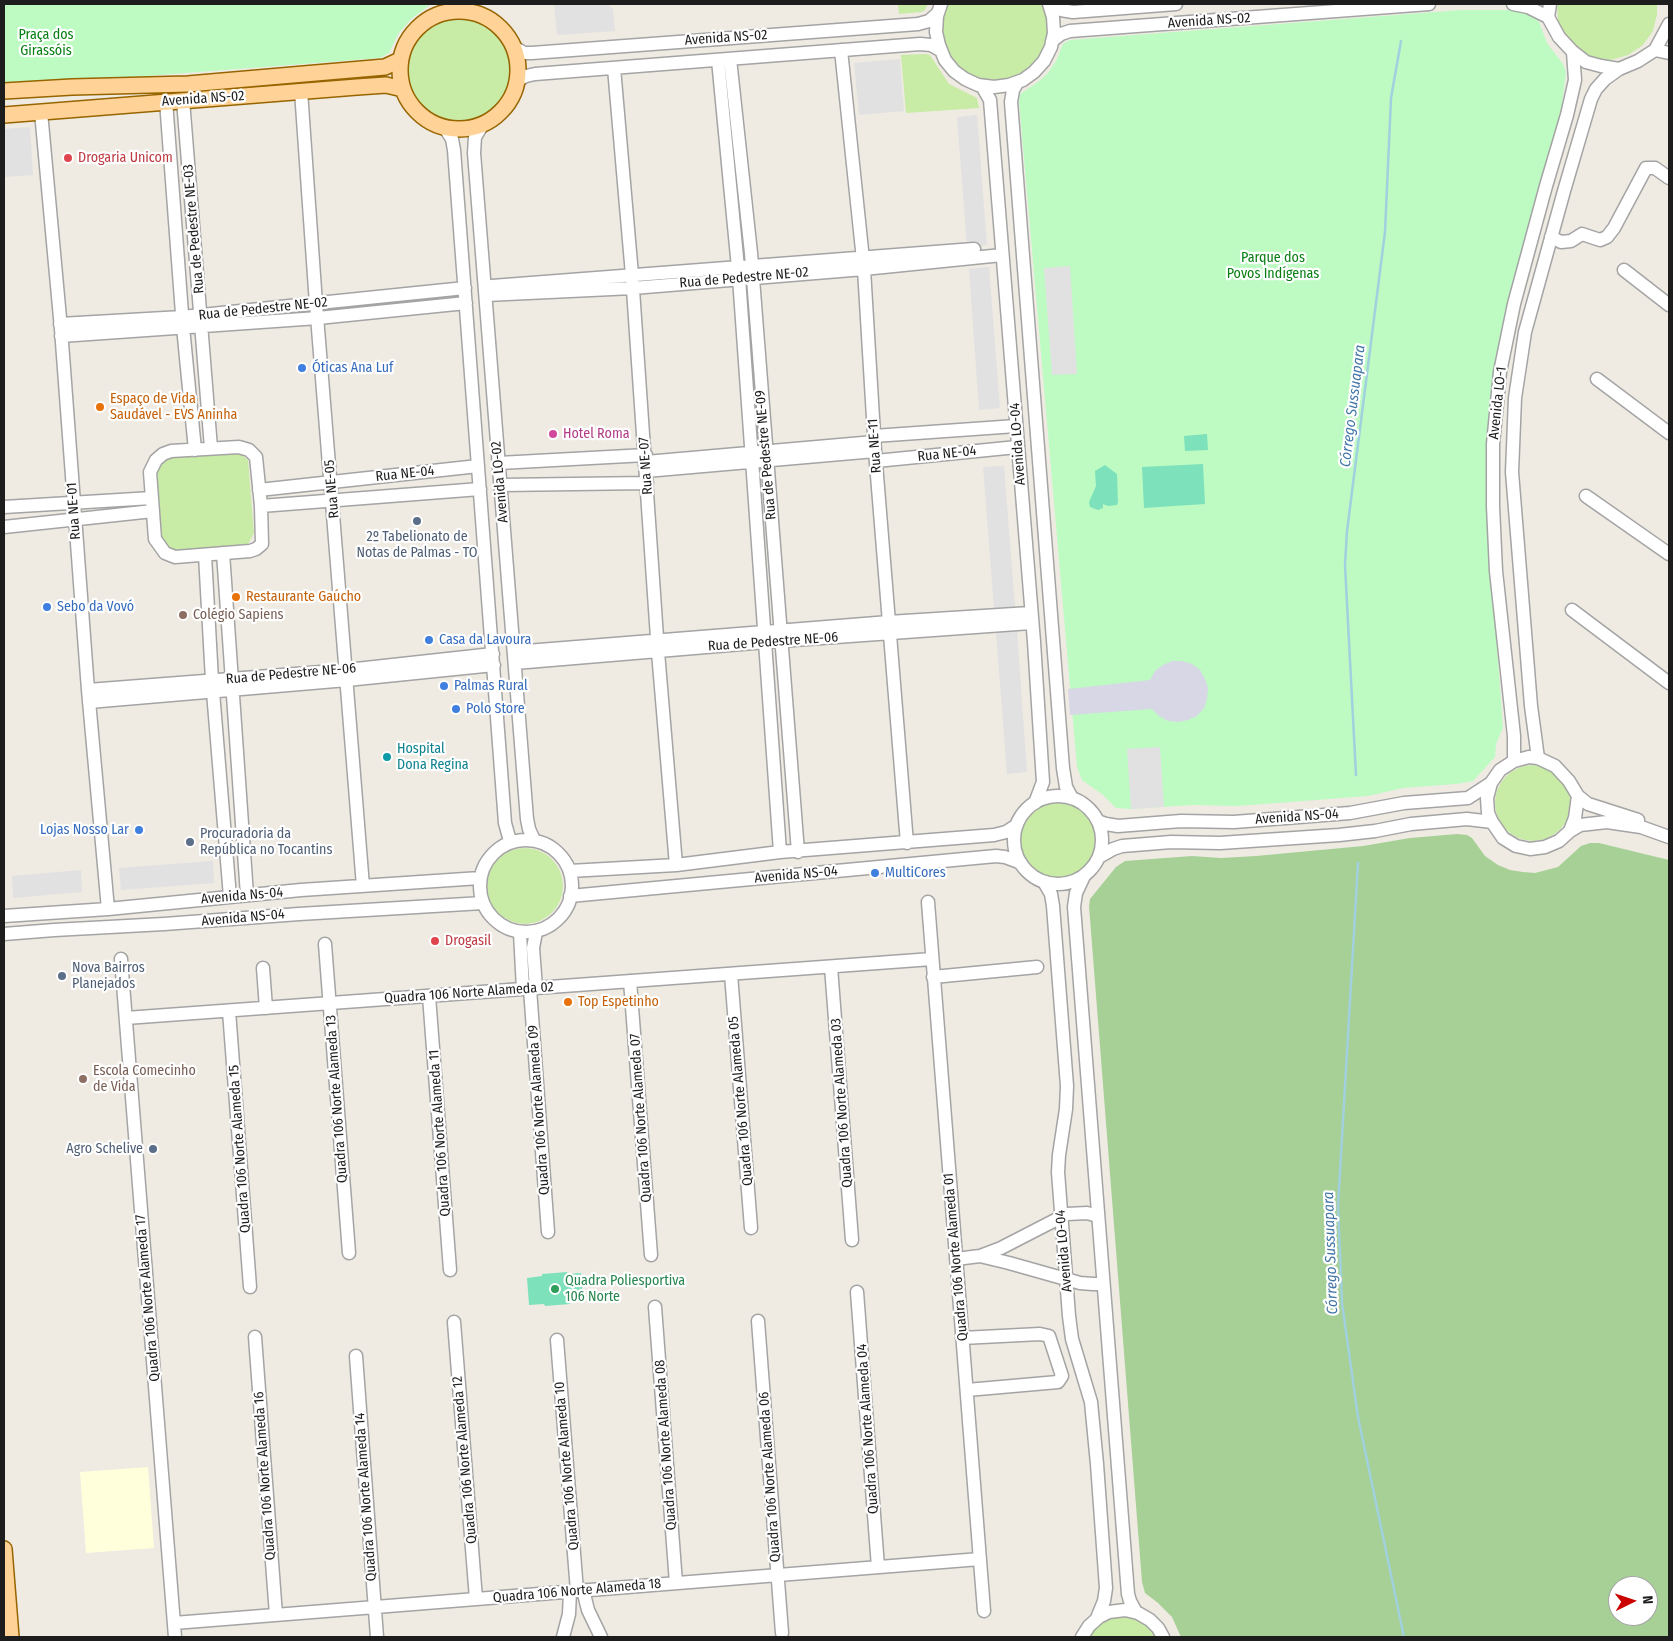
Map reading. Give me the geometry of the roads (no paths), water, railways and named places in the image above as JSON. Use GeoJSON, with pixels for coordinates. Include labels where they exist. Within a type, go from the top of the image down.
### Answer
{"type":"FeatureCollection","features":[{"type":"Feature","properties":{"kind":"main road"},"geometry":{"type":"LineString","coordinates":[[468,8],[495,24],[505,33],[512,46],[518,66],[516,81],[505,107],[495,117],[483,124],[463,129],[445,128],[430,122],[410,104],[402,89],[400,60],[405,45],[412,34],[437,10],[453,11],[468,8]]}},
{"type":"Feature","properties":{"kind":"main road","name":"Avenida NS-02"},"geometry":{"type":"LineString","coordinates":[[4,92],[72,87],[188,84],[385,67],[400,60]]}},
{"type":"Feature","properties":{"kind":"main road","name":"Avenida NS-02"},"geometry":{"type":"LineString","coordinates":[[4,116],[301,91],[386,86],[402,89]]}},
{"type":"Feature","properties":{"kind":"main road"},"geometry":{"type":"LineString","coordinates":[[4,1549],[11,1637]]}},
{"type":"Feature","properties":{"kind":"street","name":"Avenida NS-02"},"geometry":{"type":"LineString","coordinates":[[1049,4],[1061,10],[1073,12],[1175,4]]}},
{"type":"Feature","properties":{"kind":"street","name":"Avenida NS-02"},"geometry":{"type":"LineString","coordinates":[[939,9],[936,32],[940,50],[950,66],[971,82],[982,86],[1000,87],[1017,83],[1029,76],[1040,66],[1047,55],[1052,41],[1053,22],[1049,4]]}},
{"type":"Feature","properties":{"kind":"street","name":"Avenida NS-02"},"geometry":{"type":"LineString","coordinates":[[1052,41],[1061,34],[1070,32],[1429,4]]}},
{"type":"Feature","properties":{"kind":"street"},"geometry":{"type":"LineString","coordinates":[[1513,4],[1528,7],[1548,17],[1559,37],[1586,62],[1619,69]]}},
{"type":"Feature","properties":{"kind":"street"},"geometry":{"type":"LineString","coordinates":[[1548,17],[1550,4]]}},
{"type":"Feature","properties":{"kind":"street","name":"Avenida NS-02"},"geometry":{"type":"LineString","coordinates":[[512,46],[526,53],[552,52],[918,24],[929,21],[939,9]]}},
{"type":"Feature","properties":{"kind":"street"},"geometry":{"type":"LineString","coordinates":[[1669,24],[1655,50],[1669,54]]}},
{"type":"Feature","properties":{"kind":"street","name":"Avenida NS-02"},"geometry":{"type":"LineString","coordinates":[[516,81],[535,74],[920,44],[932,45],[940,50]]}},
{"type":"Feature","properties":{"kind":"street","name":"Rua NE-11"},"geometry":{"type":"LineString","coordinates":[[841,50],[863,263],[875,448],[907,843]]}},
{"type":"Feature","properties":{"kind":"street","name":"Avenida LO-1"},"geometry":{"type":"LineString","coordinates":[[1538,758],[1531,706],[1512,472],[1515,398],[1524,338],[1591,99],[1596,89],[1605,79],[1619,69],[1638,61],[1655,50]]}},
{"type":"Feature","properties":{"kind":"street","name":"Avenida LO-1"},"geometry":{"type":"LineString","coordinates":[[1514,761],[1514,736],[1496,571],[1493,506],[1494,435],[1500,372],[1514,304],[1575,80],[1573,52]]}},
{"type":"Feature","properties":{"kind":"street","name":"Rua de Pedestre NE-09"},"geometry":{"type":"LineString","coordinates":[[724,59],[752,272],[798,852]]}},
{"type":"Feature","properties":{"kind":"street","name":"Rua de Pedestre NE-09"},"geometry":{"type":"LineString","coordinates":[[724,59],[780,852]]}},
{"type":"Feature","properties":{"kind":"street","name":"Rua NE-07"},"geometry":{"type":"LineString","coordinates":[[614,68],[676,865]]}},
{"type":"Feature","properties":{"kind":"street","name":"Avenida LO-04"},"geometry":{"type":"LineString","coordinates":[[1017,83],[1013,90],[1011,102],[1063,768],[1066,787],[1072,798]]}},
{"type":"Feature","properties":{"kind":"street","name":"Avenida LO-04"},"geometry":{"type":"LineString","coordinates":[[982,86],[990,100],[1043,775],[1042,786],[1035,803]]}},
{"type":"Feature","properties":{"kind":"street","name":"Rua NE-05"},"geometry":{"type":"LineString","coordinates":[[301,91],[316,304],[363,886]]}},
{"type":"Feature","properties":{"kind":"street","name":"Rua de Pedestre NE-03"},"geometry":{"type":"LineString","coordinates":[[183,100],[211,448]]}},
{"type":"Feature","properties":{"kind":"street","name":"Rua de Pedestre NE-03"},"geometry":{"type":"LineString","coordinates":[[166,101],[195,450]]}},
{"type":"Feature","properties":{"kind":"street","name":"Rua NE-01"},"geometry":{"type":"LineString","coordinates":[[41,112],[61,330],[88,696],[108,909]]}},
{"type":"Feature","properties":{"kind":"street","name":"Avenida LO-02"},"geometry":{"type":"LineString","coordinates":[[483,124],[476,134],[474,148],[527,819],[534,840]]}},
{"type":"Feature","properties":{"kind":"street","name":"Avenida LO-02"},"geometry":{"type":"LineString","coordinates":[[445,128],[451,137],[454,147],[505,823],[510,841]]}},
{"type":"Feature","properties":{"kind":"street"},"geometry":{"type":"LineString","coordinates":[[1552,237],[1562,242],[1571,241],[1576,236],[1582,234],[1600,240],[1607,237],[1614,228],[1646,168],[1654,168],[1665,175]]}},
{"type":"Feature","properties":{"kind":"street","name":"Rua de Pedestre NE-02"},"geometry":{"type":"LineString","coordinates":[[485,291],[632,282],[1002,251]]}},
{"type":"Feature","properties":{"kind":"street"},"geometry":{"type":"LineString","coordinates":[[1624,270],[1669,305]]}},
{"type":"Feature","properties":{"kind":"street","name":"Rua de Pedestre NE-02"},"geometry":{"type":"LineString","coordinates":[[201,321],[316,304],[464,288]]}},
{"type":"Feature","properties":{"kind":"street","name":"Rua de Pedestre NE-02"},"geometry":{"type":"LineString","coordinates":[[61,330],[201,321],[318,318],[466,303]]}},
{"type":"Feature","properties":{"kind":"street"},"geometry":{"type":"LineString","coordinates":[[1597,379],[1669,433]]}},
{"type":"Feature","properties":{"kind":"street","name":"Rua NE-04"},"geometry":{"type":"LineString","coordinates":[[875,448],[1016,426]]}},
{"type":"Feature","properties":{"kind":"street"},"geometry":{"type":"LineString","coordinates":[[239,447],[249,450],[256,457],[261,506],[262,544],[250,551],[175,557],[165,553],[155,539],[150,472],[156,460],[163,454],[171,451],[211,448],[239,447]]}},
{"type":"Feature","properties":{"kind":"street","name":"Rua NE-04"},"geometry":{"type":"LineString","coordinates":[[875,448],[1018,447]]}},
{"type":"Feature","properties":{"kind":"street"},"geometry":{"type":"LineString","coordinates":[[501,485],[753,457],[875,448]]}},
{"type":"Feature","properties":{"kind":"street"},"geometry":{"type":"LineString","coordinates":[[499,463],[646,468]]}},
{"type":"Feature","properties":{"kind":"street","name":"Rua NE-04"},"geometry":{"type":"LineString","coordinates":[[259,490],[478,466]]}},
{"type":"Feature","properties":{"kind":"street","name":"Rua NE-04"},"geometry":{"type":"LineString","coordinates":[[261,506],[480,489]]}},
{"type":"Feature","properties":{"kind":"street"},"geometry":{"type":"LineString","coordinates":[[1586,496],[1669,554]]}},
{"type":"Feature","properties":{"kind":"street"},"geometry":{"type":"LineString","coordinates":[[4,507],[74,503],[153,504]]}},
{"type":"Feature","properties":{"kind":"street"},"geometry":{"type":"LineString","coordinates":[[4,526],[74,519],[153,504]]}},
{"type":"Feature","properties":{"kind":"street"},"geometry":{"type":"LineString","coordinates":[[223,553],[247,896]]}},
{"type":"Feature","properties":{"kind":"street"},"geometry":{"type":"LineString","coordinates":[[205,554],[213,686],[230,897]]}},
{"type":"Feature","properties":{"kind":"street"},"geometry":{"type":"LineString","coordinates":[[1572,610],[1669,682]]}},
{"type":"Feature","properties":{"kind":"street","name":"Rua de Pedestre NE-06"},"geometry":{"type":"LineString","coordinates":[[514,658],[765,637],[1031,618]]}},
{"type":"Feature","properties":{"kind":"street","name":"Rua de Pedestre NE-06"},"geometry":{"type":"LineString","coordinates":[[88,696],[347,675],[493,659]]}},
{"type":"Feature","properties":{"kind":"street"},"geometry":{"type":"LineString","coordinates":[[1529,757],[1538,758],[1555,766],[1569,781],[1578,796],[1588,804],[1645,822],[1669,837],[1641,827],[1607,822],[1580,825],[1559,841],[1545,847],[1530,849],[1516,846],[1503,838],[1492,822],[1488,813],[1487,798],[1491,783],[1500,770],[1514,761],[1529,757]]}},
{"type":"Feature","properties":{"kind":"street","name":"Avenida NS-04"},"geometry":{"type":"LineString","coordinates":[[1098,821],[1123,826],[1182,821],[1234,822],[1350,813],[1404,803],[1468,798],[1491,783]]}},
{"type":"Feature","properties":{"kind":"street"},"geometry":{"type":"LineString","coordinates":[[1035,803],[1056,796],[1072,798],[1089,809],[1098,821],[1102,839],[1099,857]]}},
{"type":"Feature","properties":{"kind":"street"},"geometry":{"type":"LineString","coordinates":[[1570,831],[1575,818],[1578,796]]}},
{"type":"Feature","properties":{"kind":"street","name":"Avenida NS-04"},"geometry":{"type":"LineString","coordinates":[[570,871],[676,865],[780,852],[1000,835],[1017,825],[1025,811],[1035,803]]}},
{"type":"Feature","properties":{"kind":"street","name":"Avenida NS-04"},"geometry":{"type":"LineString","coordinates":[[1084,876],[1099,857],[1122,846],[1171,842],[1220,844],[1339,835],[1375,832],[1411,824],[1467,819],[1492,822]]}},
{"type":"Feature","properties":{"kind":"street"},"geometry":{"type":"LineString","coordinates":[[1017,825],[1014,844],[1021,863]]}},
{"type":"Feature","properties":{"kind":"street"},"geometry":{"type":"LineString","coordinates":[[534,840],[546,844],[560,854],[570,871],[572,887],[570,896],[558,918],[547,927],[536,932],[520,933],[508,929],[497,922],[483,903],[480,878],[490,855],[510,841],[534,840]]}},
{"type":"Feature","properties":{"kind":"street","name":"Avenida NS-04"},"geometry":{"type":"LineString","coordinates":[[570,896],[998,856],[1021,863],[1030,874],[1044,882]]}},
{"type":"Feature","properties":{"kind":"street"},"geometry":{"type":"LineString","coordinates":[[1044,882],[1065,884],[1075,882],[1084,876]]}},
{"type":"Feature","properties":{"kind":"street"},"geometry":{"type":"LineString","coordinates":[[1084,876],[1076,893],[1074,908],[1128,1594],[1136,1612]]}},
{"type":"Feature","properties":{"kind":"street","name":"Avenida Ns-04"},"geometry":{"type":"LineString","coordinates":[[4,916],[480,878]]}},
{"type":"Feature","properties":{"kind":"street","name":"Avenida LO-04"},"geometry":{"type":"LineString","coordinates":[[1044,882],[1051,894],[1053,903],[1067,1086],[1058,1167],[1066,1280],[1071,1334],[1088,1392],[1096,1446],[1106,1588],[1104,1601],[1097,1618]]}},
{"type":"Feature","properties":{"kind":"street","name":"Quadra 106 Norte Alameda 01"},"geometry":{"type":"LineString","coordinates":[[928,902],[984,1611]]}},
{"type":"Feature","properties":{"kind":"street","name":"Avenida NS-04"},"geometry":{"type":"LineString","coordinates":[[4,934],[483,903]]}},
{"type":"Feature","properties":{"kind":"street"},"geometry":{"type":"LineString","coordinates":[[530,989],[536,932]]}},
{"type":"Feature","properties":{"kind":"street"},"geometry":{"type":"LineString","coordinates":[[520,933],[530,989]]}},
{"type":"Feature","properties":{"kind":"street","name":"Quadra 106 Norte Alameda 13"},"geometry":{"type":"LineString","coordinates":[[325,944],[326,999],[349,1253]]}},
{"type":"Feature","properties":{"kind":"street","name":"Quadra 106 Norte Alameda 02"},"geometry":{"type":"LineString","coordinates":[[126,1018],[229,1011],[266,1003],[429,996],[932,959]]}},
{"type":"Feature","properties":{"kind":"street","name":"Quadra 106 Norte Alameda 17"},"geometry":{"type":"LineString","coordinates":[[122,960],[175,1637]]}},
{"type":"Feature","properties":{"kind":"street","name":"Quadra 106 Norte Alameda 03"},"geometry":{"type":"LineString","coordinates":[[831,966],[852,1240]]}},
{"type":"Feature","properties":{"kind":"street"},"geometry":{"type":"LineString","coordinates":[[934,977],[1037,967]]}},
{"type":"Feature","properties":{"kind":"street"},"geometry":{"type":"LineString","coordinates":[[263,968],[266,1003]]}},
{"type":"Feature","properties":{"kind":"street","name":"Quadra 106 Norte Alameda 05"},"geometry":{"type":"LineString","coordinates":[[730,974],[751,1228]]}},
{"type":"Feature","properties":{"kind":"street","name":"Quadra 106 Norte Alameda 07"},"geometry":{"type":"LineString","coordinates":[[630,981],[651,1255]]}},
{"type":"Feature","properties":{"kind":"street","name":"Quadra 106 Norte Alameda 09"},"geometry":{"type":"LineString","coordinates":[[530,989],[548,1232]]}},
{"type":"Feature","properties":{"kind":"street","name":"Quadra 106 Norte Alameda 11"},"geometry":{"type":"LineString","coordinates":[[429,996],[450,1270]]}},
{"type":"Feature","properties":{"kind":"street","name":"Quadra 106 Norte Alameda 15"},"geometry":{"type":"LineString","coordinates":[[229,1011],[250,1287]]}},
{"type":"Feature","properties":{"kind":"street"},"geometry":{"type":"LineString","coordinates":[[956,1259],[980,1256],[1001,1248],[1061,1216],[1081,1212],[1098,1216]]}},
{"type":"Feature","properties":{"kind":"street"},"geometry":{"type":"LineString","coordinates":[[980,1256],[1066,1280],[1087,1284],[1099,1284],[1104,1281]]}},
{"type":"Feature","properties":{"kind":"street","name":"Quadra 106 Norte Alameda 04"},"geometry":{"type":"LineString","coordinates":[[857,1292],[878,1567]]}},
{"type":"Feature","properties":{"kind":"street","name":"Quadra 106 Norte Alameda 08"},"geometry":{"type":"LineString","coordinates":[[655,1307],[676,1583]]}},
{"type":"Feature","properties":{"kind":"street","name":"Quadra 106 Norte Alameda 06"},"geometry":{"type":"LineString","coordinates":[[758,1321],[782,1633]]}},
{"type":"Feature","properties":{"kind":"street","name":"Quadra 106 Norte Alameda 12"},"geometry":{"type":"LineString","coordinates":[[454,1322],[476,1599]]}},
{"type":"Feature","properties":{"kind":"street"},"geometry":{"type":"LineString","coordinates":[[962,1338],[1040,1334],[1049,1336],[1062,1376],[1058,1382],[967,1390]]}},
{"type":"Feature","properties":{"kind":"street","name":"Quadra 106 Norte Alameda 16"},"geometry":{"type":"LineString","coordinates":[[254,1337],[276,1614]]}},
{"type":"Feature","properties":{"kind":"street","name":"Quadra 106 Norte Alameda 10"},"geometry":{"type":"LineString","coordinates":[[557,1340],[576,1591]]}},
{"type":"Feature","properties":{"kind":"street","name":"Quadra 106 Norte Alameda 14"},"geometry":{"type":"LineString","coordinates":[[356,1356],[377,1637]]}},
{"type":"Feature","properties":{"kind":"street","name":"Quadra 106 Norte Alameda 18"},"geometry":{"type":"LineString","coordinates":[[174,1622],[980,1559]]}},
{"type":"Feature","properties":{"kind":"street"},"geometry":{"type":"LineString","coordinates":[[564,1637],[576,1591]]}},
{"type":"Feature","properties":{"kind":"street"},"geometry":{"type":"LineString","coordinates":[[576,1591],[601,1637]]}},
{"type":"Feature","properties":{"kind":"street"},"geometry":{"type":"LineString","coordinates":[[1082,1637],[1087,1628],[1097,1618],[1116,1610],[1136,1612],[1144,1616],[1153,1623],[1163,1637]]}},
{"type":"Feature","properties":{"kind":"waterway","name":"Córrego Sussuapara"},"geometry":{"type":"LineString","coordinates":[[1356,775],[1345,565],[1347,531],[1385,232],[1391,98],[1401,41]]}},
{"type":"Feature","properties":{"kind":"waterway","name":"Córrego Sussuapara"},"geometry":{"type":"LineString","coordinates":[[1358,863],[1338,1206],[1342,1303],[1358,1417],[1404,1637]]}},
{"type":"Feature","properties":{"kind":"place","name":"Drogaria Unicom"},"geometry":{"type":"Point","coordinates":[68,158]}},
{"type":"Feature","properties":{"kind":"place","name":"Óticas Ana Luf"},"geometry":{"type":"Point","coordinates":[302,368]}},
{"type":"Feature","properties":{"kind":"place","name":"Espaço de Vida Saudável - EVS Aninha"},"geometry":{"type":"Point","coordinates":[100,407]}},
{"type":"Feature","properties":{"kind":"place","name":"Hotel Roma"},"geometry":{"type":"Point","coordinates":[553,434]}},
{"type":"Feature","properties":{"kind":"place","name":"2º Tabelionato de Notas de Palmas - TO"},"geometry":{"type":"Point","coordinates":[417,521]}},
{"type":"Feature","properties":{"kind":"place","name":"Restaurante Gaúcho"},"geometry":{"type":"Point","coordinates":[236,597]}},
{"type":"Feature","properties":{"kind":"place","name":"Sebo da Vovó"},"geometry":{"type":"Point","coordinates":[47,607]}},
{"type":"Feature","properties":{"kind":"place","name":"Colégio Sapiens"},"geometry":{"type":"Point","coordinates":[183,615]}},
{"type":"Feature","properties":{"kind":"place","name":"Casa da Lavoura"},"geometry":{"type":"Point","coordinates":[429,640]}},
{"type":"Feature","properties":{"kind":"place","name":"Palmas Rural"},"geometry":{"type":"Point","coordinates":[444,686]}},
{"type":"Feature","properties":{"kind":"place","name":"Polo Store"},"geometry":{"type":"Point","coordinates":[456,709]}},
{"type":"Feature","properties":{"kind":"place","name":"Hospital Dona Regina"},"geometry":{"type":"Point","coordinates":[387,757]}},
{"type":"Feature","properties":{"kind":"place","name":"Lojas Nosso Lar"},"geometry":{"type":"Point","coordinates":[139,830]}},
{"type":"Feature","properties":{"kind":"place","name":"Procuradoria da República no Tocantins"},"geometry":{"type":"Point","coordinates":[190,842]}},
{"type":"Feature","properties":{"kind":"place","name":"MultiCores"},"geometry":{"type":"Point","coordinates":[875,873]}},
{"type":"Feature","properties":{"kind":"place","name":"Drogasil"},"geometry":{"type":"Point","coordinates":[435,941]}},
{"type":"Feature","properties":{"kind":"place","name":"Nova Bairros Planejados"},"geometry":{"type":"Point","coordinates":[62,976]}},
{"type":"Feature","properties":{"kind":"place","name":"Top Espetinho"},"geometry":{"type":"Point","coordinates":[568,1002]}},
{"type":"Feature","properties":{"kind":"place","name":"Escola Comecinho de Vida"},"geometry":{"type":"Point","coordinates":[83,1079]}},
{"type":"Feature","properties":{"kind":"place","name":"Agro Schelive"},"geometry":{"type":"Point","coordinates":[153,1149]}},
{"type":"Feature","properties":{"kind":"place","name":"Quadra Poliesportiva 106 Norte"},"geometry":{"type":"Point","coordinates":[555,1289]}},
{"type":"Feature","properties":{"kind":"park label","name":"Praça dos Girassóis"},"geometry":{"type":"Point","coordinates":[46,43]}},
{"type":"Feature","properties":{"kind":"park label","name":"Parque dos Povos Indígenas"},"geometry":{"type":"Point","coordinates":[1273,266]}}]}
